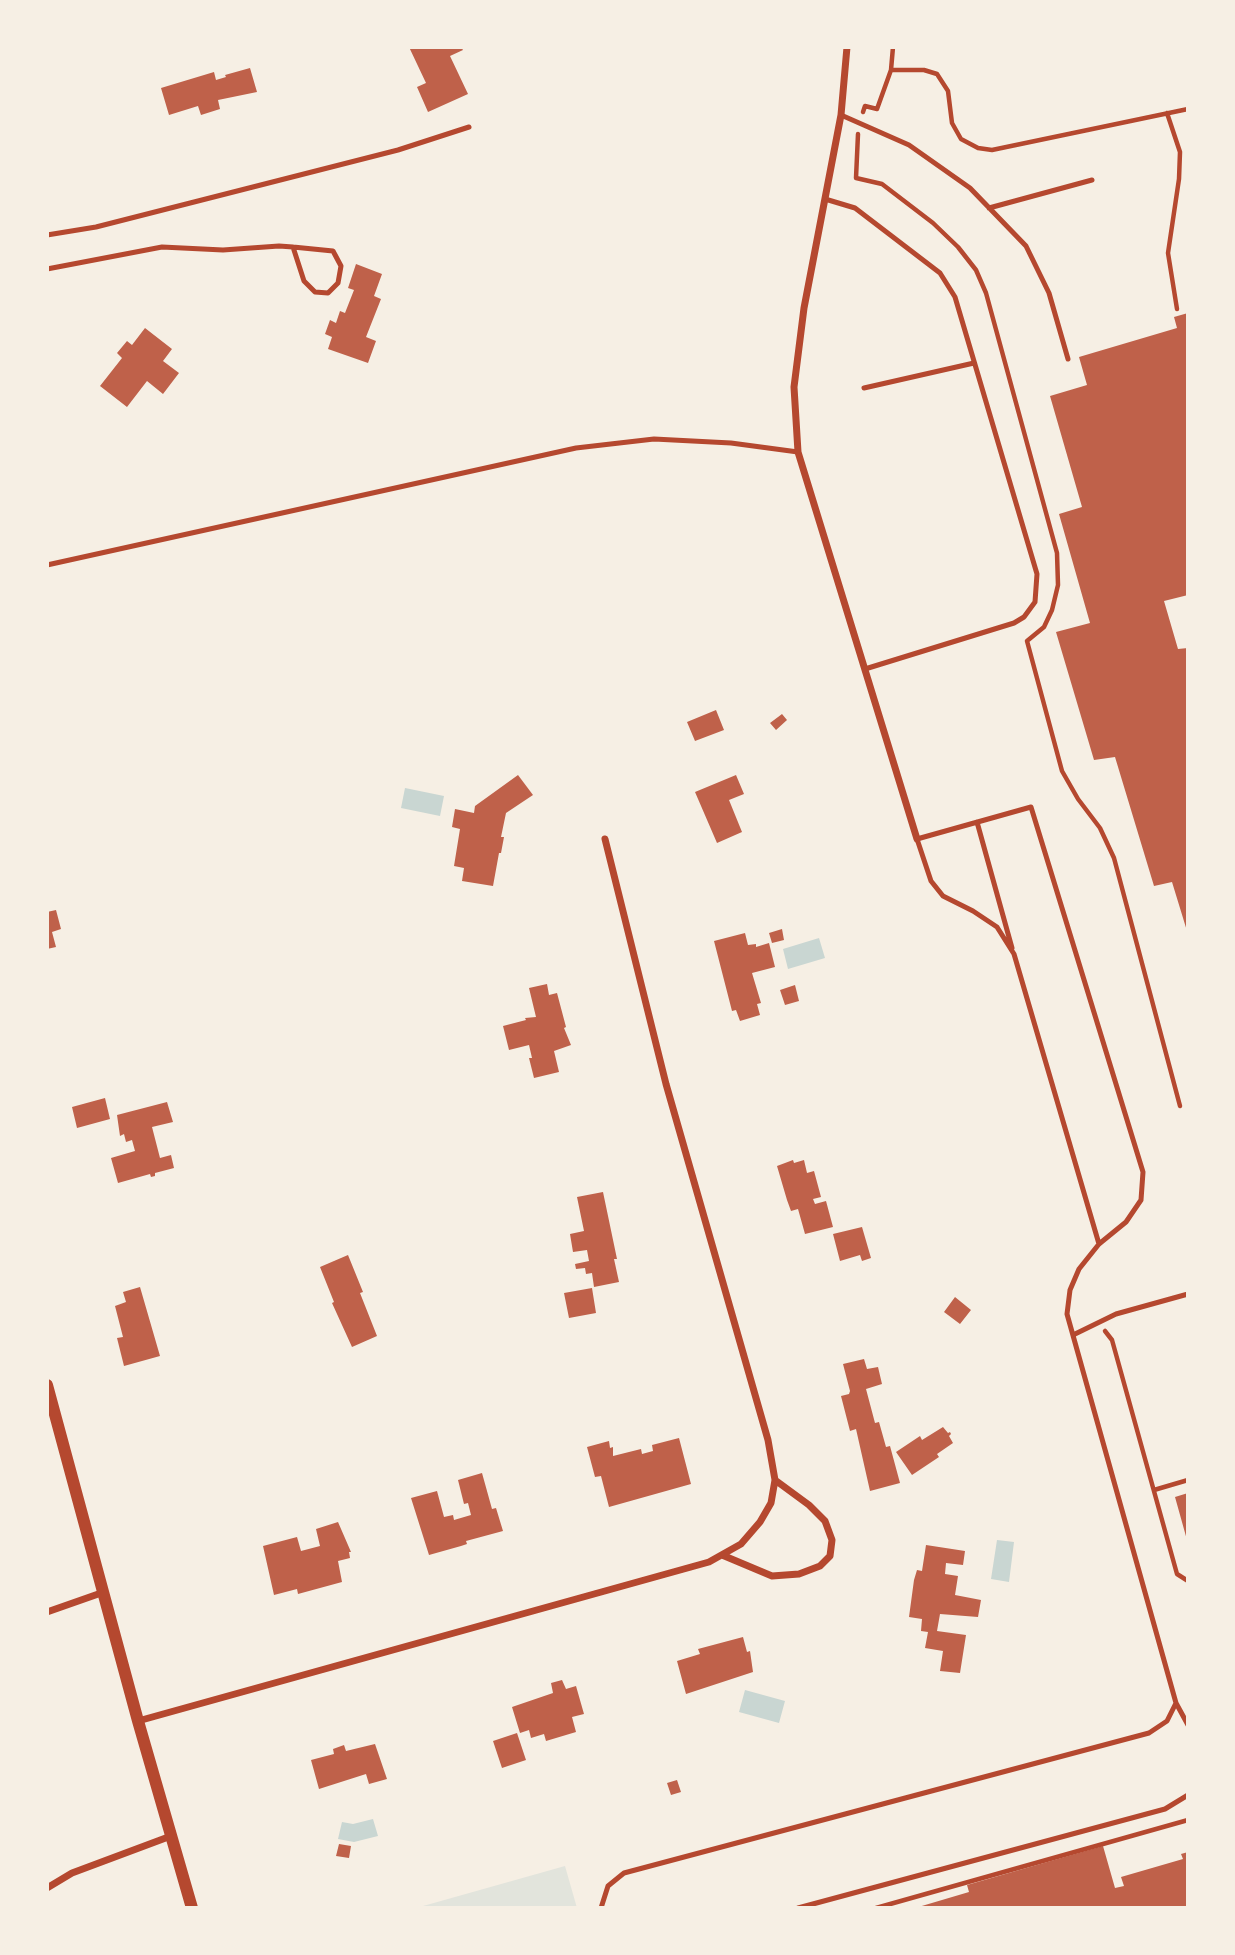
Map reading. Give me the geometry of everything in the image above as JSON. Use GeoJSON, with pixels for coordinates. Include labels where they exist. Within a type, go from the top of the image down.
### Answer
{"type":"FeatureCollection","features":[{"type":"Feature","properties":{"kind":"street"},"geometry":{"type":"LineString","coordinates":[[848,47],[841,115],[804,308],[794,387],[798,452],[917,839]]}},
{"type":"Feature","properties":{"kind":"street"},"geometry":{"type":"LineString","coordinates":[[138,1721],[695,1566],[741,1544],[760,1522],[771,1503],[775,1480],[768,1440],[666,1084],[605,839]]}},
{"type":"Feature","properties":{"kind":"street"},"geometry":{"type":"LineString","coordinates":[[47,1385],[191,1908]]}},
{"type":"Feature","properties":{"kind":"street"},"geometry":{"type":"LineString","coordinates":[[722,1555],[772,1576],[799,1574],[820,1566],[830,1556],[832,1540],[825,1521],[809,1505],[775,1480]]}},
{"type":"Feature","properties":{"kind":"street"},"geometry":{"type":"LineString","coordinates":[[47,1612],[104,1592]]}},
{"type":"Feature","properties":{"kind":"street"},"geometry":{"type":"LineString","coordinates":[[47,1888],[72,1873],[171,1836]]}},
{"type":"Feature","properties":{"kind":"lane"},"geometry":{"type":"LineString","coordinates":[[841,115],[909,145],[970,188],[1026,246],[1049,293],[1068,359]]}},
{"type":"Feature","properties":{"kind":"lane"},"geometry":{"type":"LineString","coordinates":[[47,235],[96,226],[398,150],[469,127]]}},
{"type":"Feature","properties":{"kind":"lane"},"geometry":{"type":"LineString","coordinates":[[989,208],[1092,180]]}},
{"type":"Feature","properties":{"kind":"lane"},"geometry":{"type":"LineString","coordinates":[[825,199],[855,208],[940,273],[955,298],[1037,574],[1035,602],[1024,617],[1014,623],[865,669]]}},
{"type":"Feature","properties":{"kind":"lane"},"geometry":{"type":"LineString","coordinates":[[47,269],[162,247],[223,250],[293,247],[333,251],[341,266],[338,283],[328,293],[315,292],[304,281],[293,247]]}},
{"type":"Feature","properties":{"kind":"lane"},"geometry":{"type":"LineString","coordinates":[[864,388],[974,363]]}},
{"type":"Feature","properties":{"kind":"lane"},"geometry":{"type":"LineString","coordinates":[[47,565],[576,448],[654,439],[731,443],[798,452]]}},
{"type":"Feature","properties":{"kind":"lane"},"geometry":{"type":"LineString","coordinates":[[1014,954],[997,928],[973,911],[943,896],[930,881],[917,839],[1031,807],[1143,1172],[1140,1200],[1126,1222],[1099,1244],[1079,1269],[1070,1290],[1068,1314],[1176,1703],[1188,1725]]}},
{"type":"Feature","properties":{"kind":"lane"},"geometry":{"type":"LineString","coordinates":[[978,822],[1099,1244]]}},
{"type":"Feature","properties":{"kind":"lane"},"geometry":{"type":"LineString","coordinates":[[1073,1335],[1116,1314],[1188,1294]]}},
{"type":"Feature","properties":{"kind":"lane"},"geometry":{"type":"LineString","coordinates":[[601,1908],[608,1886],[624,1873],[1149,1733],[1167,1721],[1176,1703]]}},
{"type":"Feature","properties":{"kind":"lane"},"geometry":{"type":"LineString","coordinates":[[798,1908],[1165,1809],[1188,1795]]}},
{"type":"Feature","properties":{"kind":"path"},"geometry":{"type":"LineString","coordinates":[[893,47],[891,70],[877,109],[865,106],[860,124],[856,178],[882,184],[933,223],[970,262],[986,293],[1057,553],[1058,585],[1052,610],[1044,627],[1027,640],[1062,771],[1078,799],[1100,828],[1114,858],[1180,1106]]}},
{"type":"Feature","properties":{"kind":"path"},"geometry":{"type":"LineString","coordinates":[[891,70],[924,70],[937,74],[948,91],[952,123],[961,139],[978,148],[992,150],[1188,109]]}},
{"type":"Feature","properties":{"kind":"path"},"geometry":{"type":"LineString","coordinates":[[1167,113],[1180,152],[1179,179],[1168,253],[1177,309]]}},
{"type":"Feature","properties":{"kind":"path"},"geometry":{"type":"LineString","coordinates":[[1098,1323],[1112,1340],[1177,1574],[1188,1581]]}},
{"type":"Feature","properties":{"kind":"path"},"geometry":{"type":"LineString","coordinates":[[1154,1490],[1188,1480]]}},
{"type":"Feature","properties":{"kind":"path"},"geometry":{"type":"LineString","coordinates":[[876,1908],[1188,1819]]}},
{"type":"Feature","properties":{"kind":"shaded area"},"geometry":{"type":"Polygon","coordinates":[[[405,788],[444,796],[440,816],[401,808],[405,788]]]}},
{"type":"Feature","properties":{"kind":"shaded area"},"geometry":{"type":"Polygon","coordinates":[[[819,938],[825,958],[788,969],[783,949],[819,938]]]}},
{"type":"Feature","properties":{"kind":"shaded area"},"geometry":{"type":"Polygon","coordinates":[[[997,1540],[1014,1542],[1009,1582],[991,1579],[997,1540]]]}},
{"type":"Feature","properties":{"kind":"shaded area"},"geometry":{"type":"Polygon","coordinates":[[[745,1690],[785,1701],[779,1723],[739,1712],[745,1690]]]}},
{"type":"Feature","properties":{"kind":"shaded area"},"geometry":{"type":"Polygon","coordinates":[[[373,1819],[378,1836],[354,1842],[338,1839],[342,1822],[353,1824],[373,1819]]]}},
{"type":"Feature","properties":{"kind":"shaded area"},"geometry":{"type":"Polygon","coordinates":[[[565,1866],[577,1908],[416,1908],[565,1866]]]}},
{"type":"Feature","properties":{"kind":"building"},"geometry":{"type":"Polygon","coordinates":[[[409,47],[461,47],[463,50],[450,56],[468,94],[428,112],[417,87],[426,83],[409,47]]]}},
{"type":"Feature","properties":{"kind":"building"},"geometry":{"type":"Polygon","coordinates":[[[250,68],[257,92],[218,100],[220,109],[201,115],[198,106],[169,115],[161,88],[214,72],[216,80],[250,68]]]}},
{"type":"Feature","properties":{"kind":"building"},"geometry":{"type":"Polygon","coordinates":[[[356,264],[382,274],[374,296],[381,299],[366,337],[376,341],[368,363],[328,349],[332,337],[325,334],[330,320],[336,323],[340,311],[345,313],[354,290],[348,288],[356,264]]]}},
{"type":"Feature","properties":{"kind":"building"},"geometry":{"type":"Polygon","coordinates":[[[1188,313],[1188,595],[1164,601],[1178,649],[1188,648],[1187,931],[1172,882],[1154,886],[1115,757],[1094,760],[1056,632],[1090,623],[1059,514],[1082,507],[1050,396],[1087,385],[1079,357],[1177,328],[1174,317],[1188,313]]]}},
{"type":"Feature","properties":{"kind":"building"},"geometry":{"type":"Polygon","coordinates":[[[145,328],[172,349],[163,361],[179,373],[163,394],[147,381],[127,407],[100,386],[122,358],[117,353],[127,341],[132,345],[145,328]]]}},
{"type":"Feature","properties":{"kind":"building"},"geometry":{"type":"Polygon","coordinates":[[[716,710],[724,730],[695,741],[687,722],[716,710]]]}},
{"type":"Feature","properties":{"kind":"building"},"geometry":{"type":"Polygon","coordinates":[[[782,714],[787,720],[776,730],[770,723],[782,714]]]}},
{"type":"Feature","properties":{"kind":"building"},"geometry":{"type":"Polygon","coordinates":[[[518,775],[533,795],[506,813],[501,837],[504,837],[493,886],[462,881],[464,868],[454,866],[460,829],[452,827],[455,809],[474,813],[475,806],[518,775]]]}},
{"type":"Feature","properties":{"kind":"building"},"geometry":{"type":"Polygon","coordinates":[[[736,775],[744,794],[729,800],[742,832],[717,843],[695,792],[736,775]]]}},
{"type":"Feature","properties":{"kind":"building"},"geometry":{"type":"Polygon","coordinates":[[[56,910],[61,929],[52,932],[56,947],[47,949],[47,912],[56,910]]]}},
{"type":"Feature","properties":{"kind":"building"},"geometry":{"type":"Polygon","coordinates":[[[782,929],[784,940],[772,943],[769,933],[782,929]]]}},
{"type":"Feature","properties":{"kind":"building"},"geometry":{"type":"Polygon","coordinates":[[[745,933],[748,945],[756,944],[756,947],[769,943],[775,967],[752,973],[761,1003],[757,1004],[760,1015],[740,1021],[736,1010],[732,1011],[714,941],[745,933]]]}},
{"type":"Feature","properties":{"kind":"building"},"geometry":{"type":"Polygon","coordinates":[[[547,984],[549,995],[557,993],[566,1027],[564,1028],[571,1045],[554,1051],[559,1072],[534,1078],[529,1045],[509,1050],[503,1026],[536,1017],[529,988],[547,984]]]}},
{"type":"Feature","properties":{"kind":"building"},"geometry":{"type":"Polygon","coordinates":[[[795,985],[799,1001],[785,1005],[780,990],[795,985]]]}},
{"type":"Feature","properties":{"kind":"building"},"geometry":{"type":"Polygon","coordinates":[[[105,1098],[110,1119],[77,1128],[72,1107],[105,1098]]]}},
{"type":"Feature","properties":{"kind":"building"},"geometry":{"type":"Polygon","coordinates":[[[167,1102],[173,1122],[152,1127],[160,1158],[171,1155],[174,1168],[155,1173],[155,1176],[151,1177],[150,1174],[118,1183],[111,1158],[135,1151],[132,1140],[126,1142],[124,1134],[120,1136],[117,1115],[167,1102]]]}},
{"type":"Feature","properties":{"kind":"building"},"geometry":{"type":"Polygon","coordinates":[[[793,1160],[794,1163],[804,1160],[807,1173],[814,1171],[821,1197],[813,1199],[815,1204],[826,1201],[833,1227],[805,1234],[798,1209],[791,1211],[777,1166],[793,1160]]]}},
{"type":"Feature","properties":{"kind":"building"},"geometry":{"type":"Polygon","coordinates":[[[603,1192],[619,1282],[594,1287],[592,1273],[586,1274],[585,1268],[576,1269],[575,1264],[589,1261],[587,1250],[573,1252],[570,1234],[584,1231],[577,1197],[603,1192]]]}},
{"type":"Feature","properties":{"kind":"building"},"geometry":{"type":"Polygon","coordinates":[[[862,1227],[871,1258],[862,1261],[860,1255],[840,1261],[833,1234],[862,1227]]]}},
{"type":"Feature","properties":{"kind":"building"},"geometry":{"type":"Polygon","coordinates":[[[348,1255],[377,1336],[352,1347],[332,1303],[334,1302],[320,1267],[348,1255]]]}},
{"type":"Feature","properties":{"kind":"building"},"geometry":{"type":"Polygon","coordinates":[[[140,1287],[160,1356],[124,1366],[117,1338],[123,1337],[115,1306],[126,1302],[123,1292],[140,1287]]]}},
{"type":"Feature","properties":{"kind":"building"},"geometry":{"type":"Polygon","coordinates":[[[592,1288],[596,1313],[569,1318],[564,1293],[592,1288]]]}},
{"type":"Feature","properties":{"kind":"building"},"geometry":{"type":"Polygon","coordinates":[[[955,1297],[971,1310],[960,1324],[944,1312],[955,1297]]]}},
{"type":"Feature","properties":{"kind":"building"},"geometry":{"type":"Polygon","coordinates":[[[864,1359],[867,1369],[878,1367],[882,1384],[866,1389],[875,1423],[879,1422],[886,1447],[890,1446],[900,1483],[870,1491],[856,1429],[850,1431],[841,1396],[849,1394],[850,1391],[843,1364],[864,1359]]]}},
{"type":"Feature","properties":{"kind":"building"},"geometry":{"type":"Polygon","coordinates":[[[943,1427],[950,1432],[953,1443],[937,1454],[939,1457],[912,1475],[896,1452],[920,1436],[922,1440],[943,1427]]]}},
{"type":"Feature","properties":{"kind":"building"},"geometry":{"type":"Polygon","coordinates":[[[679,1438],[691,1484],[609,1507],[601,1476],[595,1477],[587,1447],[609,1441],[610,1448],[613,1447],[613,1456],[641,1449],[642,1454],[653,1451],[652,1445],[679,1438]]]}},
{"type":"Feature","properties":{"kind":"building"},"geometry":{"type":"Polygon","coordinates":[[[482,1473],[492,1509],[496,1508],[503,1531],[429,1555],[411,1498],[437,1491],[444,1517],[453,1515],[454,1520],[471,1515],[468,1503],[464,1504],[458,1480],[482,1473]]]}},
{"type":"Feature","properties":{"kind":"building"},"geometry":{"type":"Polygon","coordinates":[[[1188,1493],[1188,1540],[1187,1540],[1175,1497],[1188,1493]]]}},
{"type":"Feature","properties":{"kind":"building"},"geometry":{"type":"Polygon","coordinates":[[[338,1522],[351,1552],[350,1558],[338,1561],[342,1582],[298,1594],[297,1589],[274,1595],[263,1546],[297,1537],[301,1551],[320,1546],[316,1529],[338,1522]]]}},
{"type":"Feature","properties":{"kind":"building"},"geometry":{"type":"Polygon","coordinates":[[[926,1545],[965,1551],[963,1565],[946,1563],[945,1574],[958,1576],[955,1595],[981,1600],[978,1617],[940,1614],[937,1631],[966,1635],[960,1673],[940,1671],[943,1651],[925,1648],[928,1632],[921,1631],[922,1619],[909,1617],[914,1580],[917,1570],[922,1571],[926,1545]]]}},
{"type":"Feature","properties":{"kind":"building"},"geometry":{"type":"Polygon","coordinates":[[[743,1637],[747,1652],[750,1651],[753,1672],[686,1694],[677,1661],[700,1654],[698,1649],[743,1637]]]}},
{"type":"Feature","properties":{"kind":"building"},"geometry":{"type":"Polygon","coordinates":[[[562,1680],[566,1689],[576,1686],[584,1714],[572,1717],[576,1732],[546,1741],[544,1734],[531,1738],[529,1730],[520,1733],[512,1707],[553,1693],[551,1683],[562,1680]]]}},
{"type":"Feature","properties":{"kind":"building"},"geometry":{"type":"Polygon","coordinates":[[[517,1733],[526,1760],[502,1768],[493,1741],[517,1733]]]}},
{"type":"Feature","properties":{"kind":"building"},"geometry":{"type":"Polygon","coordinates":[[[375,1744],[387,1779],[369,1784],[366,1774],[319,1789],[311,1760],[334,1754],[333,1749],[344,1745],[346,1751],[375,1744]]]}},
{"type":"Feature","properties":{"kind":"building"},"geometry":{"type":"Polygon","coordinates":[[[677,1780],[681,1792],[671,1795],[667,1783],[677,1780]]]}},
{"type":"Feature","properties":{"kind":"building"},"geometry":{"type":"Polygon","coordinates":[[[339,1844],[351,1846],[349,1858],[336,1856],[339,1844]]]}},
{"type":"Feature","properties":{"kind":"building"},"geometry":{"type":"Polygon","coordinates":[[[1103,1846],[1115,1888],[1124,1886],[1121,1877],[1183,1859],[1181,1854],[1188,1852],[1188,1908],[915,1908],[969,1892],[967,1885],[1103,1846]]]}}]}
